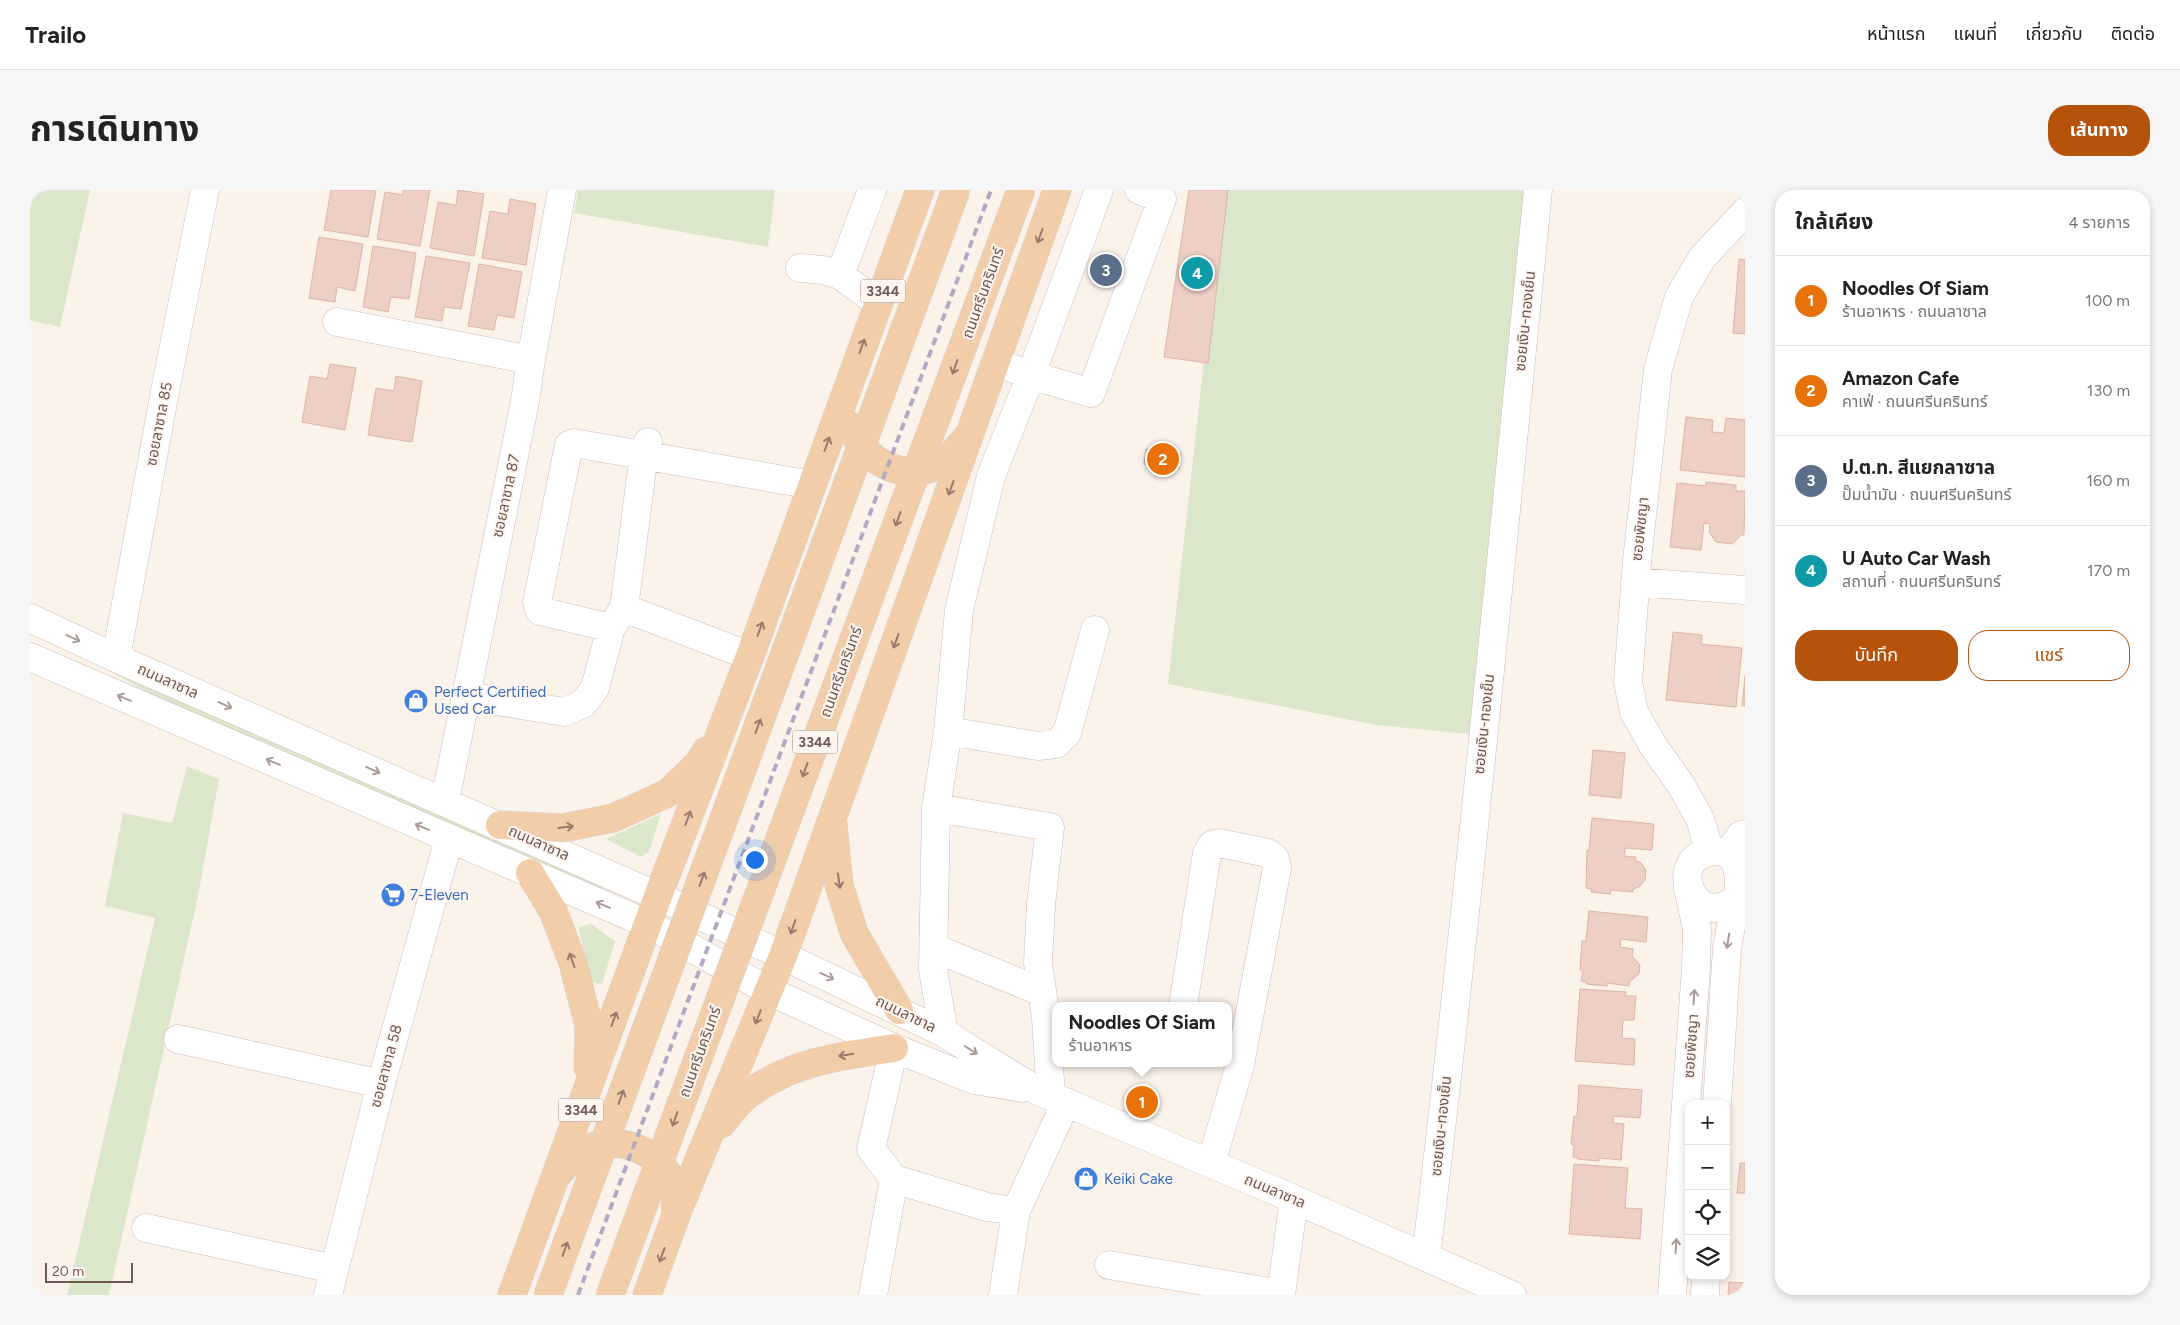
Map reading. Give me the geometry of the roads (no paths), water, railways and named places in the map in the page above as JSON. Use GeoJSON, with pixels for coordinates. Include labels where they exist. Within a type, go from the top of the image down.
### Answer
{"type":"FeatureCollection","features":[{"type":"Feature","properties":{"kind":"main road","name":"3344"},"geometry":{"type":"LineString","coordinates":[[512,1295],[658,896],[731,708],[920,190]]}},
{"type":"Feature","properties":{"kind":"main road","name":"3344"},"geometry":{"type":"LineString","coordinates":[[548,1295],[956,190]]}},
{"type":"Feature","properties":{"kind":"main road","name":"ถนนศรีนครินทร์"},"geometry":{"type":"LineString","coordinates":[[610,1295],[1021,190]]}},
{"type":"Feature","properties":{"kind":"main road","name":"3344"},"geometry":{"type":"LineString","coordinates":[[647,1295],[676,1215],[783,956],[1057,190]]}},
{"type":"Feature","properties":{"kind":"main road"},"geometry":{"type":"LineString","coordinates":[[846,392],[847,412],[853,430],[862,447],[876,460],[893,469],[911,471],[930,468],[947,459],[969,438]]}},
{"type":"Feature","properties":{"kind":"main road"},"geometry":{"type":"LineString","coordinates":[[500,826],[563,828],[613,818],[668,793],[698,764],[731,708]]}},
{"type":"Feature","properties":{"kind":"main road"},"geometry":{"type":"LineString","coordinates":[[832,815],[839,885],[854,933],[899,1010]]}},
{"type":"Feature","properties":{"kind":"main road"},"geometry":{"type":"LineString","coordinates":[[530,873],[553,911],[573,963],[589,1026],[587,1094]]}},
{"type":"Feature","properties":{"kind":"main road"},"geometry":{"type":"LineString","coordinates":[[710,1136],[744,1099],[769,1081],[802,1065],[834,1057],[894,1048]]}},
{"type":"Feature","properties":{"kind":"main road"},"geometry":{"type":"LineString","coordinates":[[557,1174],[572,1158],[591,1147],[613,1143],[635,1147],[654,1158],[669,1174],[675,1193],[676,1215]]}},
{"type":"Feature","properties":{"kind":"street","name":"ซอยลาซาล 85"},"geometry":{"type":"LineString","coordinates":[[116,658],[165,391],[205,190]]}},
{"type":"Feature","properties":{"kind":"street","name":"ซอยลาซาล 87"},"geometry":{"type":"LineString","coordinates":[[445,802],[525,401],[562,190]]}},
{"type":"Feature","properties":{"kind":"street"},"geometry":{"type":"LineString","coordinates":[[840,275],[872,190]]}},
{"type":"Feature","properties":{"kind":"street"},"geometry":{"type":"LineString","coordinates":[[944,1033],[933,970],[936,808],[948,731],[959,610],[991,476],[1031,375],[1099,190]]}},
{"type":"Feature","properties":{"kind":"street"},"geometry":{"type":"LineString","coordinates":[[995,362],[1091,393],[1162,199],[1140,190]]}},
{"type":"Feature","properties":{"kind":"street","name":"ซอยเงิน-ทองเย็น"},"geometry":{"type":"LineString","coordinates":[[1426,1257],[1460,954],[1538,190]]}},
{"type":"Feature","properties":{"kind":"street","name":"ซอยพิชญา"},"geometry":{"type":"LineString","coordinates":[[1717,1100],[1727,948],[1744,876],[1741,867],[1728,846],[1700,819],[1681,785],[1654,747],[1634,712],[1628,682],[1635,582],[1658,369],[1679,296],[1702,258],[1745,212]]}},
{"type":"Feature","properties":{"kind":"street"},"geometry":{"type":"LineString","coordinates":[[800,268],[823,270],[840,275],[878,303]]}},
{"type":"Feature","properties":{"kind":"street"},"geometry":{"type":"LineString","coordinates":[[337,322],[531,360]]}},
{"type":"Feature","properties":{"kind":"street"},"geometry":{"type":"LineString","coordinates":[[969,438],[999,457]]}},
{"type":"Feature","properties":{"kind":"street"},"geometry":{"type":"LineString","coordinates":[[750,656],[617,618],[540,611],[537,603],[540,584],[567,447],[574,443],[646,448],[812,485]]}},
{"type":"Feature","properties":{"kind":"street"},"geometry":{"type":"LineString","coordinates":[[466,696],[564,712],[584,704],[595,688],[617,618],[646,448]]}},
{"type":"Feature","properties":{"kind":"street"},"geometry":{"type":"LineString","coordinates":[[1635,582],[1745,590]]}},
{"type":"Feature","properties":{"kind":"street","name":"ถนนลาซาล"},"geometry":{"type":"LineString","coordinates":[[30,618],[116,658],[658,896],[899,1010],[944,1033],[1051,1096],[1211,1163],[1512,1295]]}},
{"type":"Feature","properties":{"kind":"street"},"geometry":{"type":"LineString","coordinates":[[948,731],[1038,746],[1056,744],[1067,733],[1096,630]]}},
{"type":"Feature","properties":{"kind":"street","name":"ถนนลาซาล"},"geometry":{"type":"LineString","coordinates":[[30,657],[648,924],[769,992],[894,1048],[974,1080],[1051,1096]]}},
{"type":"Feature","properties":{"kind":"street"},"geometry":{"type":"LineString","coordinates":[[936,808],[1050,827],[1040,914],[1038,963],[1051,1096],[1016,1211],[1003,1295]]}},
{"type":"Feature","properties":{"kind":"street","name":"ซอยลาซาล 58"},"geometry":{"type":"LineString","coordinates":[[328,1295],[381,1084],[449,838]]}},
{"type":"Feature","properties":{"kind":"street"},"geometry":{"type":"LineString","coordinates":[[1184,1002],[1207,853],[1212,845],[1219,843],[1268,853],[1275,859],[1277,868],[1211,1163]]}},
{"type":"Feature","properties":{"kind":"street","name":"ซอยพิชญา"},"geometry":{"type":"LineString","coordinates":[[1672,1295],[1696,969],[1697,930],[1688,888],[1688,870],[1700,855],[1728,846]]}},
{"type":"Feature","properties":{"kind":"street"},"geometry":{"type":"LineString","coordinates":[[1688,888],[1699,903],[1717,908],[1734,901],[1740,894]]}},
{"type":"Feature","properties":{"kind":"street"},"geometry":{"type":"LineString","coordinates":[[934,948],[1042,992]]}},
{"type":"Feature","properties":{"kind":"street"},"geometry":{"type":"LineString","coordinates":[[178,1038],[381,1084]]}},
{"type":"Feature","properties":{"kind":"street"},"geometry":{"type":"LineString","coordinates":[[894,1048],[871,1149],[894,1180],[987,1207],[1016,1211]]}},
{"type":"Feature","properties":{"kind":"street"},"geometry":{"type":"LineString","coordinates":[[873,1295],[894,1180]]}},
{"type":"Feature","properties":{"kind":"street"},"geometry":{"type":"LineString","coordinates":[[1109,1265],[1281,1295],[1294,1199]]}},
{"type":"Feature","properties":{"kind":"street"},"geometry":{"type":"LineString","coordinates":[[146,1228],[334,1269]]}},
{"type":"Feature","properties":{"kind":"street"},"geometry":{"type":"LineString","coordinates":[[1704,1295],[1706,1280]]}},
{"type":"Feature","properties":{"kind":"railway"},"geometry":{"type":"LineString","coordinates":[[578,1295],[991,190]]}},
{"type":"Feature","properties":{"kind":"place","name":"ป.ต.ท. สีแยกลาซาล"},"geometry":{"type":"Point","coordinates":[1106,270]}},
{"type":"Feature","properties":{"kind":"place","name":"U Auto Car Wash"},"geometry":{"type":"Point","coordinates":[1197,273]}},
{"type":"Feature","properties":{"kind":"place","name":"Amazon Cafe"},"geometry":{"type":"Point","coordinates":[1163,459]}},
{"type":"Feature","properties":{"kind":"place","name":"Perfect Certified Used Car"},"geometry":{"type":"Point","coordinates":[416,701]}},
{"type":"Feature","properties":{"kind":"place","name":"7-Eleven"},"geometry":{"type":"Point","coordinates":[393,895]}},
{"type":"Feature","properties":{"kind":"place","name":"Noodles Of Siam"},"geometry":{"type":"Point","coordinates":[1142,1102]}},
{"type":"Feature","properties":{"kind":"place","name":"Keiki Cake"},"geometry":{"type":"Point","coordinates":[1086,1179]}}]}
